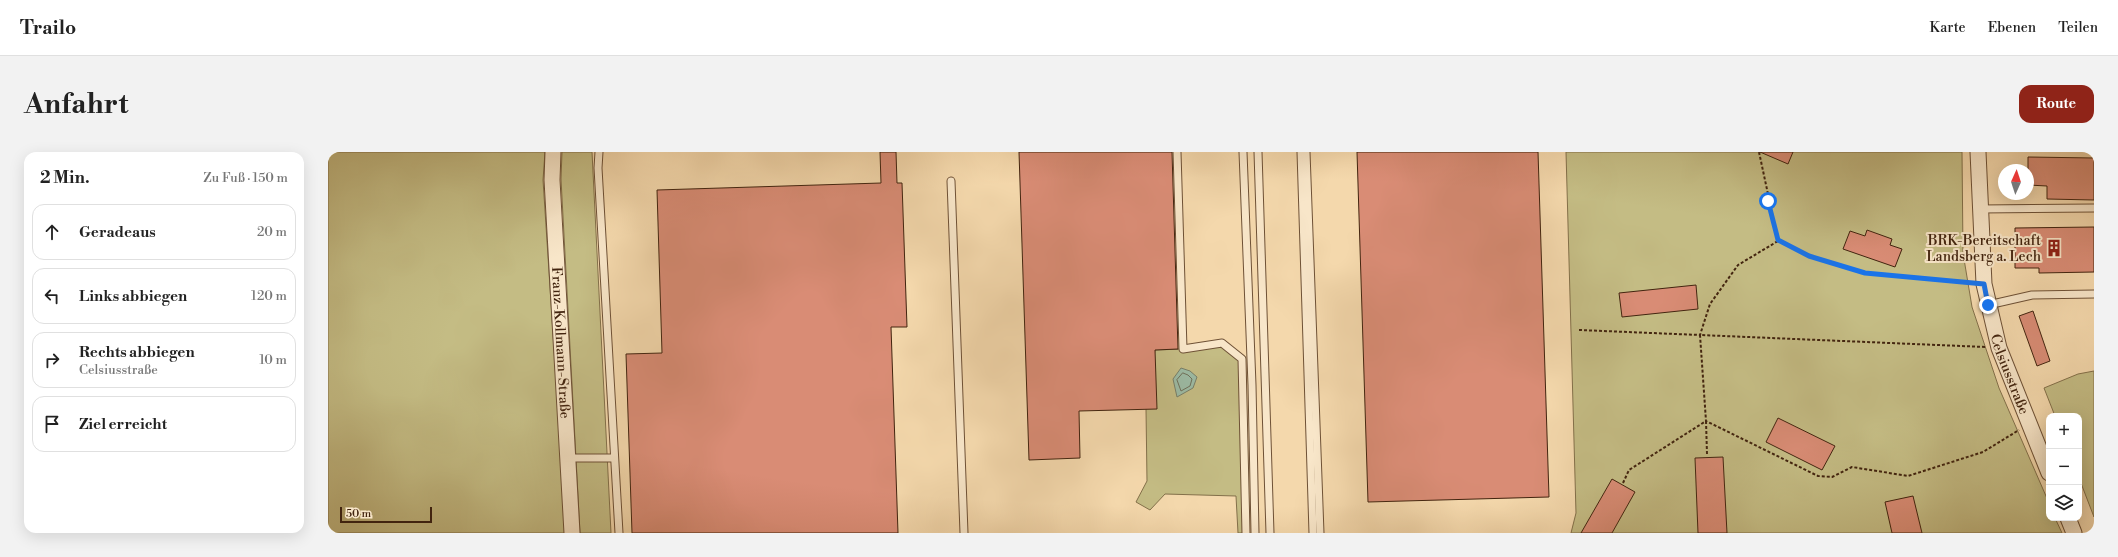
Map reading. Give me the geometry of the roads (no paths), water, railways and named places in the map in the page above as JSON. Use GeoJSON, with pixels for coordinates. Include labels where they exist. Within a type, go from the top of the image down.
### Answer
{"type":"FeatureCollection","features":[{"type":"Feature","properties":{"kind":"street","name":"Franz-Kollmann-Straße"},"geometry":{"type":"LineString","coordinates":[[553,152],[552,180],[572,533]]}},
{"type":"Feature","properties":{"kind":"street","name":"Celsiusstraße"},"geometry":{"type":"LineString","coordinates":[[1978,152],[1984,284],[1988,305],[1999,348],[2046,466]]}},
{"type":"Feature","properties":{"kind":"street"},"geometry":{"type":"LineString","coordinates":[[2069,521],[2074,533]]}},
{"type":"Feature","properties":{"kind":"lane"},"geometry":{"type":"LineString","coordinates":[[599,152],[598,168],[619,533]]}},
{"type":"Feature","properties":{"kind":"lane"},"geometry":{"type":"LineString","coordinates":[[1177,152],[1183,349],[1222,342],[1242,359],[1246,533]]}},
{"type":"Feature","properties":{"kind":"lane"},"geometry":{"type":"LineString","coordinates":[[1243,152],[1252,385],[1255,533]]}},
{"type":"Feature","properties":{"kind":"lane"},"geometry":{"type":"LineString","coordinates":[[1258,152],[1270,533]]}},
{"type":"Feature","properties":{"kind":"lane"},"geometry":{"type":"LineString","coordinates":[[1301,152],[1313,533]]}},
{"type":"Feature","properties":{"kind":"lane"},"geometry":{"type":"LineString","coordinates":[[1306,152],[1320,533]]}},
{"type":"Feature","properties":{"kind":"lane"},"geometry":{"type":"LineString","coordinates":[[951,181],[964,533]]}},
{"type":"Feature","properties":{"kind":"lane"},"geometry":{"type":"LineString","coordinates":[[1980,209],[2094,208]]}},
{"type":"Feature","properties":{"kind":"lane"},"geometry":{"type":"LineString","coordinates":[[1988,305],[2032,295],[2094,294]]}},
{"type":"Feature","properties":{"kind":"lane"},"geometry":{"type":"LineString","coordinates":[[568,458],[614,458]]}},
{"type":"Feature","properties":{"kind":"water"},"geometry":{"type":"Polygon","coordinates":[[[1181,368],[1190,371],[1197,377],[1193,388],[1177,397],[1173,379],[1181,368]]]}},
{"type":"Feature","properties":{"kind":"place","name":"BRK-Bereitschaft Landsberg a. Lech"},"geometry":{"type":"Point","coordinates":[2054,248]}}]}
